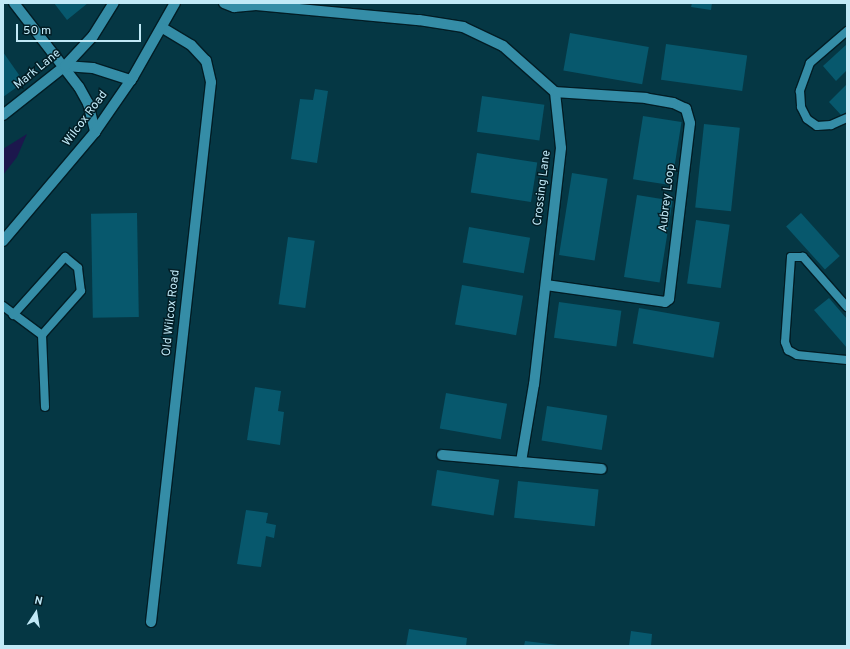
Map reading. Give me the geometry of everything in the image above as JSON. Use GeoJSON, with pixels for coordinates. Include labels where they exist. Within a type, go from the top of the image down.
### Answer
{"type":"FeatureCollection","features":[{"type":"Feature","properties":{"kind":"street"},"geometry":{"type":"LineString","coordinates":[[14,3],[65,66],[88,103],[94,132]]}},
{"type":"Feature","properties":{"kind":"street","name":"Mark Lane"},"geometry":{"type":"LineString","coordinates":[[3,114],[65,66],[93,36],[114,3]]}},
{"type":"Feature","properties":{"kind":"street","name":"Wilcox Road"},"geometry":{"type":"LineString","coordinates":[[3,241],[94,132],[131,80],[163,28],[175,3]]}},
{"type":"Feature","properties":{"kind":"street"},"geometry":{"type":"LineString","coordinates":[[224,3],[234,7],[255,4],[419,20],[463,27],[503,46],[555,92]]}},
{"type":"Feature","properties":{"kind":"street","name":"Old Wilcox Road"},"geometry":{"type":"LineString","coordinates":[[152,622],[211,82],[206,61],[191,45],[163,28]]}},
{"type":"Feature","properties":{"kind":"street"},"geometry":{"type":"LineString","coordinates":[[65,66],[93,68],[131,80]]}},
{"type":"Feature","properties":{"kind":"street","name":"Crossing Lane"},"geometry":{"type":"LineString","coordinates":[[520,462],[534,384],[561,148],[555,92]]}},
{"type":"Feature","properties":{"kind":"street","name":"Aubrey Loop"},"geometry":{"type":"LineString","coordinates":[[546,285],[665,302],[669,299],[690,123],[686,109],[673,103],[646,98],[555,92]]}},
{"type":"Feature","properties":{"kind":"street"},"geometry":{"type":"LineString","coordinates":[[442,455],[601,470]]}},
{"type":"Feature","properties":{"kind":"lane"},"geometry":{"type":"LineString","coordinates":[[847,31],[810,62],[800,91],[801,107],[807,119],[817,126],[831,125],[847,118]]}},
{"type":"Feature","properties":{"kind":"lane"},"geometry":{"type":"LineString","coordinates":[[13,315],[65,257],[78,268],[81,291],[42,334],[45,407]]}},
{"type":"Feature","properties":{"kind":"lane"},"geometry":{"type":"LineString","coordinates":[[847,307],[803,258],[791,257],[785,342],[788,350],[797,355],[847,360]]}},
{"type":"Feature","properties":{"kind":"lane"},"geometry":{"type":"LineString","coordinates":[[3,306],[13,315],[42,334]]}},
{"type":"Feature","properties":{"kind":"shaded area"},"geometry":{"type":"Polygon","coordinates":[[[27,134],[17,157],[3,175],[3,149],[27,134]]]}},
{"type":"Feature","properties":{"kind":"building"},"geometry":{"type":"Polygon","coordinates":[[[54,3],[88,3],[67,20],[54,3]]]}},
{"type":"Feature","properties":{"kind":"building"},"geometry":{"type":"Polygon","coordinates":[[[692,3],[712,3],[711,10],[691,7],[692,3]]]}},
{"type":"Feature","properties":{"kind":"building"},"geometry":{"type":"Polygon","coordinates":[[[570,33],[649,47],[642,84],[563,70],[570,33]]]}},
{"type":"Feature","properties":{"kind":"building"},"geometry":{"type":"Polygon","coordinates":[[[666,44],[747,55],[742,91],[661,80],[666,44]]]}},
{"type":"Feature","properties":{"kind":"building"},"geometry":{"type":"Polygon","coordinates":[[[847,44],[847,70],[836,81],[823,66],[847,44]]]}},
{"type":"Feature","properties":{"kind":"building"},"geometry":{"type":"Polygon","coordinates":[[[3,52],[24,82],[3,97],[3,52]]]}},
{"type":"Feature","properties":{"kind":"building"},"geometry":{"type":"Polygon","coordinates":[[[847,84],[847,111],[842,116],[829,102],[847,84]]]}},
{"type":"Feature","properties":{"kind":"building"},"geometry":{"type":"Polygon","coordinates":[[[315,89],[328,91],[317,163],[291,159],[300,99],[313,100],[315,89]]]}},
{"type":"Feature","properties":{"kind":"building"},"geometry":{"type":"Polygon","coordinates":[[[482,96],[544,105],[539,140],[477,132],[482,96]]]}},
{"type":"Feature","properties":{"kind":"building"},"geometry":{"type":"Polygon","coordinates":[[[643,116],[682,122],[672,185],[633,179],[643,116]]]}},
{"type":"Feature","properties":{"kind":"building"},"geometry":{"type":"Polygon","coordinates":[[[704,124],[740,128],[731,211],[695,208],[704,124]]]}},
{"type":"Feature","properties":{"kind":"building"},"geometry":{"type":"Polygon","coordinates":[[[477,153],[537,163],[531,202],[471,193],[477,153]]]}},
{"type":"Feature","properties":{"kind":"building"},"geometry":{"type":"Polygon","coordinates":[[[572,173],[608,179],[595,261],[559,255],[572,173]]]}},
{"type":"Feature","properties":{"kind":"building"},"geometry":{"type":"Polygon","coordinates":[[[637,195],[673,201],[660,283],[624,277],[637,195]]]}},
{"type":"Feature","properties":{"kind":"building"},"geometry":{"type":"Polygon","coordinates":[[[137,213],[139,317],[93,318],[91,214],[137,213]]]}},
{"type":"Feature","properties":{"kind":"building"},"geometry":{"type":"Polygon","coordinates":[[[801,213],[840,256],[825,269],[786,226],[801,213]]]}},
{"type":"Feature","properties":{"kind":"building"},"geometry":{"type":"Polygon","coordinates":[[[696,220],[730,225],[721,288],[687,283],[696,220]]]}},
{"type":"Feature","properties":{"kind":"building"},"geometry":{"type":"Polygon","coordinates":[[[469,227],[530,238],[524,273],[463,262],[469,227]]]}},
{"type":"Feature","properties":{"kind":"building"},"geometry":{"type":"Polygon","coordinates":[[[288,237],[315,241],[305,308],[279,304],[288,237]]]}},
{"type":"Feature","properties":{"kind":"building"},"geometry":{"type":"Polygon","coordinates":[[[462,285],[523,296],[516,335],[455,324],[462,285]]]}},
{"type":"Feature","properties":{"kind":"building"},"geometry":{"type":"Polygon","coordinates":[[[829,298],[847,319],[847,348],[814,310],[829,298]]]}},
{"type":"Feature","properties":{"kind":"building"},"geometry":{"type":"Polygon","coordinates":[[[559,302],[621,311],[616,346],[554,338],[559,302]]]}},
{"type":"Feature","properties":{"kind":"building"},"geometry":{"type":"Polygon","coordinates":[[[639,308],[720,322],[714,358],[633,343],[639,308]]]}},
{"type":"Feature","properties":{"kind":"building"},"geometry":{"type":"Polygon","coordinates":[[[255,387],[281,391],[278,411],[284,412],[280,445],[247,440],[255,387]]]}},
{"type":"Feature","properties":{"kind":"building"},"geometry":{"type":"Polygon","coordinates":[[[446,393],[507,404],[501,439],[440,428],[446,393]]]}},
{"type":"Feature","properties":{"kind":"building"},"geometry":{"type":"Polygon","coordinates":[[[547,406],[607,416],[602,450],[542,441],[547,406]]]}},
{"type":"Feature","properties":{"kind":"building"},"geometry":{"type":"Polygon","coordinates":[[[437,470],[499,480],[494,515],[431,506],[437,470]]]}},
{"type":"Feature","properties":{"kind":"building"},"geometry":{"type":"Polygon","coordinates":[[[518,481],[599,489],[595,526],[514,518],[518,481]]]}},
{"type":"Feature","properties":{"kind":"building"},"geometry":{"type":"Polygon","coordinates":[[[246,510],[268,513],[266,523],[276,525],[274,538],[266,536],[261,567],[237,564],[246,510]]]}},
{"type":"Feature","properties":{"kind":"building"},"geometry":{"type":"Polygon","coordinates":[[[409,629],[467,638],[466,646],[406,646],[409,629]]]}},
{"type":"Feature","properties":{"kind":"building"},"geometry":{"type":"Polygon","coordinates":[[[631,631],[652,634],[651,646],[629,646],[631,631]]]}},
{"type":"Feature","properties":{"kind":"building"},"geometry":{"type":"Polygon","coordinates":[[[525,641],[558,645],[558,646],[524,646],[525,641]]]}}]}
